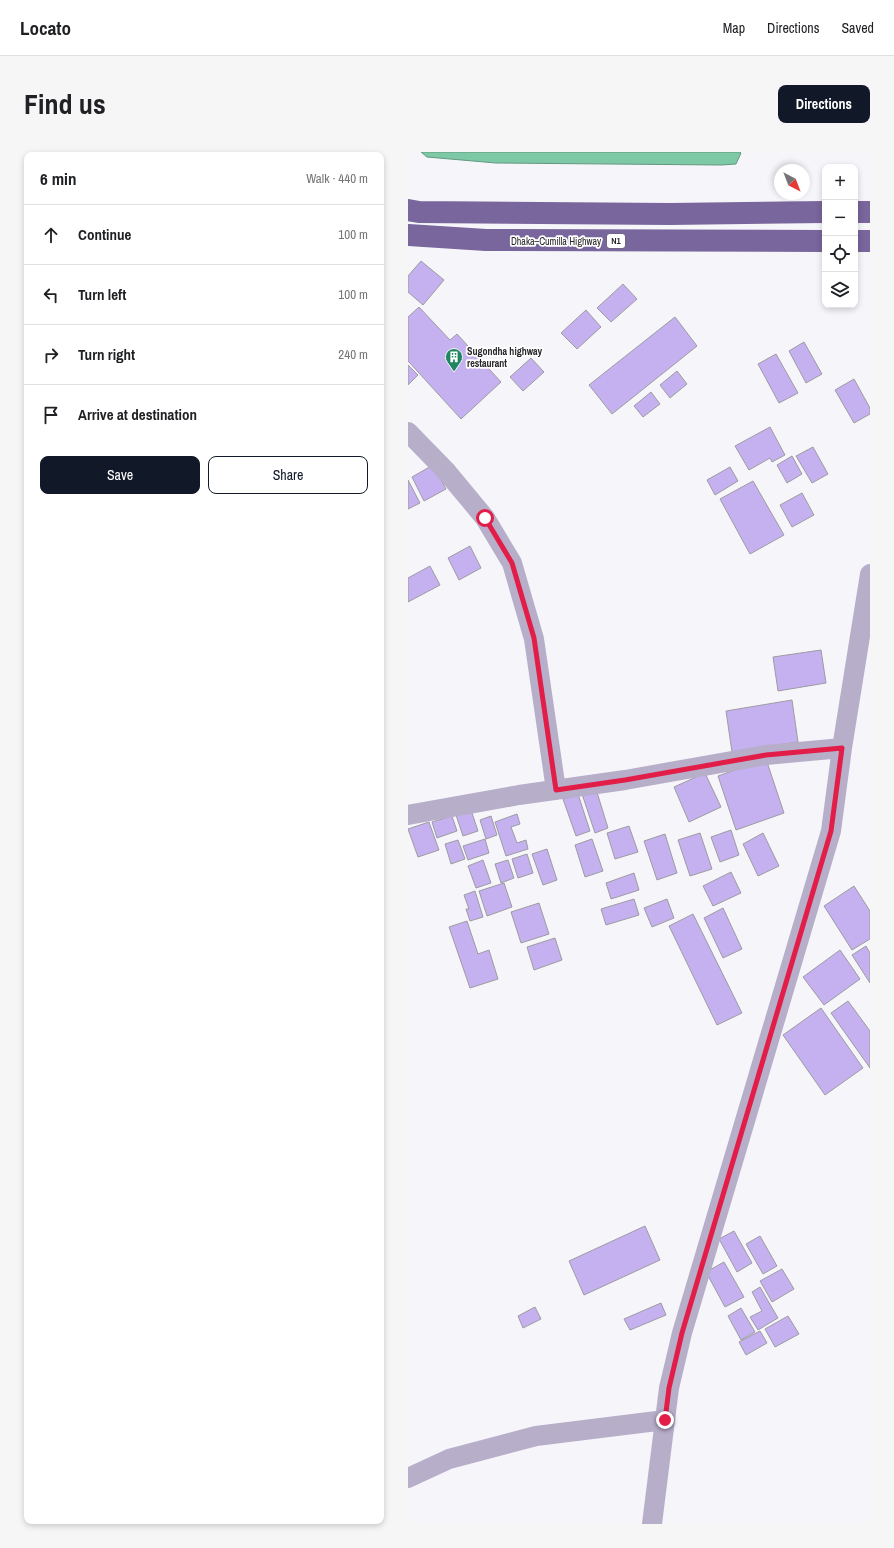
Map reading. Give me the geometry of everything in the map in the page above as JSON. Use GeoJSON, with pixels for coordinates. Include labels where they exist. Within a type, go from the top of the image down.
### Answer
{"type":"FeatureCollection","features":[{"type":"Feature","properties":{"kind":"highway"},"geometry":{"type":"LineString","coordinates":[[408,210],[419,212],[670,214],[822,212]]}},
{"type":"Feature","properties":{"kind":"highway"},"geometry":{"type":"LineString","coordinates":[[858,212],[870,212]]}},
{"type":"Feature","properties":{"kind":"highway","name":"Dhaka–Cumilla Highway"},"geometry":{"type":"LineString","coordinates":[[408,235],[486,240],[822,241]]}},
{"type":"Feature","properties":{"kind":"highway"},"geometry":{"type":"LineString","coordinates":[[858,241],[870,241]]}},
{"type":"Feature","properties":{"kind":"street"},"geometry":{"type":"LineString","coordinates":[[408,432],[446,471],[485,518],[512,563],[534,638],[556,790]]}},
{"type":"Feature","properties":{"kind":"street"},"geometry":{"type":"LineString","coordinates":[[652,1524],[669,1388],[682,1333],[831,831],[842,748],[870,574]]}},
{"type":"Feature","properties":{"kind":"street"},"geometry":{"type":"LineString","coordinates":[[408,815],[519,795],[625,780],[766,755],[842,748]]}},
{"type":"Feature","properties":{"kind":"street"},"geometry":{"type":"LineString","coordinates":[[408,1478],[449,1459],[536,1436],[665,1420]]}},
{"type":"Feature","properties":{"kind":"shaded area"},"geometry":{"type":"Polygon","coordinates":[[[421,152],[741,153],[736,164],[721,165],[496,163],[427,157],[421,152]]]}},
{"type":"Feature","properties":{"kind":"building"},"geometry":{"type":"Polygon","coordinates":[[[421,261],[444,280],[423,305],[408,292],[408,276],[421,261]]]}},
{"type":"Feature","properties":{"kind":"building"},"geometry":{"type":"Polygon","coordinates":[[[623,284],[637,299],[611,322],[597,308],[623,284]]]}},
{"type":"Feature","properties":{"kind":"building","name":"Sugondha highway restaurant"},"geometry":{"type":"Polygon","coordinates":[[[419,307],[450,340],[457,334],[501,382],[461,419],[408,361],[408,317],[419,307]]]}},
{"type":"Feature","properties":{"kind":"building"},"geometry":{"type":"Polygon","coordinates":[[[586,310],[601,327],[577,349],[561,333],[586,310]]]}},
{"type":"Feature","properties":{"kind":"building"},"geometry":{"type":"Polygon","coordinates":[[[675,317],[697,346],[612,414],[589,385],[675,317]]]}},
{"type":"Feature","properties":{"kind":"building"},"geometry":{"type":"Polygon","coordinates":[[[804,342],[822,374],[806,383],[789,351],[804,342]]]}},
{"type":"Feature","properties":{"kind":"building"},"geometry":{"type":"Polygon","coordinates":[[[776,354],[798,393],[779,403],[758,364],[776,354]]]}},
{"type":"Feature","properties":{"kind":"building"},"geometry":{"type":"Polygon","coordinates":[[[531,358],[544,372],[523,391],[510,377],[531,358]]]}},
{"type":"Feature","properties":{"kind":"building"},"geometry":{"type":"Polygon","coordinates":[[[408,365],[418,375],[408,385],[408,365]]]}},
{"type":"Feature","properties":{"kind":"building"},"geometry":{"type":"Polygon","coordinates":[[[677,371],[687,384],[670,398],[660,385],[677,371]]]}},
{"type":"Feature","properties":{"kind":"building"},"geometry":{"type":"Polygon","coordinates":[[[854,379],[870,408],[870,414],[854,423],[835,390],[854,379]]]}},
{"type":"Feature","properties":{"kind":"building"},"geometry":{"type":"Polygon","coordinates":[[[651,392],[660,404],[643,417],[634,406],[651,392]]]}},
{"type":"Feature","properties":{"kind":"building"},"geometry":{"type":"Polygon","coordinates":[[[770,427],[785,455],[772,462],[770,458],[749,470],[735,446],[770,427]]]}},
{"type":"Feature","properties":{"kind":"building"},"geometry":{"type":"Polygon","coordinates":[[[813,447],[828,474],[812,483],[796,456],[813,447]]]}},
{"type":"Feature","properties":{"kind":"building"},"geometry":{"type":"Polygon","coordinates":[[[792,456],[802,474],[787,483],[777,465],[792,456]]]}},
{"type":"Feature","properties":{"kind":"building"},"geometry":{"type":"Polygon","coordinates":[[[433,465],[446,489],[424,501],[412,477],[433,465]]]}},
{"type":"Feature","properties":{"kind":"building"},"geometry":{"type":"Polygon","coordinates":[[[730,467],[738,481],[715,495],[707,480],[730,467]]]}},
{"type":"Feature","properties":{"kind":"building"},"geometry":{"type":"Polygon","coordinates":[[[408,480],[420,503],[408,509],[408,480]]]}},
{"type":"Feature","properties":{"kind":"building"},"geometry":{"type":"Polygon","coordinates":[[[753,481],[784,535],[750,554],[720,499],[753,481]]]}},
{"type":"Feature","properties":{"kind":"building"},"geometry":{"type":"Polygon","coordinates":[[[802,493],[814,515],[792,527],[780,505],[802,493]]]}},
{"type":"Feature","properties":{"kind":"building"},"geometry":{"type":"Polygon","coordinates":[[[470,546],[481,568],[459,580],[448,558],[470,546]]]}},
{"type":"Feature","properties":{"kind":"building"},"geometry":{"type":"Polygon","coordinates":[[[430,566],[440,585],[408,602],[408,578],[430,566]]]}},
{"type":"Feature","properties":{"kind":"building"},"geometry":{"type":"Polygon","coordinates":[[[821,650],[826,683],[778,691],[773,657],[821,650]]]}},
{"type":"Feature","properties":{"kind":"building"},"geometry":{"type":"Polygon","coordinates":[[[792,700],[798,742],[732,752],[726,711],[792,700]]]}},
{"type":"Feature","properties":{"kind":"building"},"geometry":{"type":"Polygon","coordinates":[[[766,759],[784,813],[736,830],[718,776],[766,759]]]}},
{"type":"Feature","properties":{"kind":"building"},"geometry":{"type":"Polygon","coordinates":[[[705,773],[721,807],[689,822],[674,787],[705,773]]]}},
{"type":"Feature","properties":{"kind":"building"},"geometry":{"type":"Polygon","coordinates":[[[596,789],[608,828],[595,833],[582,794],[596,789]]]}},
{"type":"Feature","properties":{"kind":"building"},"geometry":{"type":"Polygon","coordinates":[[[578,794],[590,831],[576,836],[563,799],[578,794]]]}},
{"type":"Feature","properties":{"kind":"building"},"geometry":{"type":"Polygon","coordinates":[[[471,810],[478,831],[463,836],[456,815],[471,810]]]}},
{"type":"Feature","properties":{"kind":"building"},"geometry":{"type":"Polygon","coordinates":[[[517,814],[520,824],[511,827],[517,843],[526,840],[528,849],[506,856],[495,822],[517,814]]]}},
{"type":"Feature","properties":{"kind":"building"},"geometry":{"type":"Polygon","coordinates":[[[452,816],[457,831],[437,838],[432,822],[452,816]]]}},
{"type":"Feature","properties":{"kind":"building"},"geometry":{"type":"Polygon","coordinates":[[[491,816],[497,835],[486,839],[480,820],[491,816]]]}},
{"type":"Feature","properties":{"kind":"building"},"geometry":{"type":"Polygon","coordinates":[[[429,822],[439,850],[418,857],[408,829],[429,822]]]}},
{"type":"Feature","properties":{"kind":"building"},"geometry":{"type":"Polygon","coordinates":[[[629,826],[638,852],[615,859],[607,833],[629,826]]]}},
{"type":"Feature","properties":{"kind":"building"},"geometry":{"type":"Polygon","coordinates":[[[731,830],[739,855],[720,862],[711,837],[731,830]]]}},
{"type":"Feature","properties":{"kind":"building"},"geometry":{"type":"Polygon","coordinates":[[[700,833],[712,869],[690,876],[678,840],[700,833]]]}},
{"type":"Feature","properties":{"kind":"building"},"geometry":{"type":"Polygon","coordinates":[[[763,833],[779,866],[758,876],[743,844],[763,833]]]}},
{"type":"Feature","properties":{"kind":"building"},"geometry":{"type":"Polygon","coordinates":[[[665,834],[677,873],[657,880],[644,841],[665,834]]]}},
{"type":"Feature","properties":{"kind":"building"},"geometry":{"type":"Polygon","coordinates":[[[485,839],[489,853],[468,860],[463,846],[485,839]]]}},
{"type":"Feature","properties":{"kind":"building"},"geometry":{"type":"Polygon","coordinates":[[[592,839],[603,871],[585,877],[575,845],[592,839]]]}},
{"type":"Feature","properties":{"kind":"building"},"geometry":{"type":"Polygon","coordinates":[[[458,840],[465,859],[451,864],[445,844],[458,840]]]}},
{"type":"Feature","properties":{"kind":"building"},"geometry":{"type":"Polygon","coordinates":[[[547,849],[557,880],[543,885],[532,854],[547,849]]]}},
{"type":"Feature","properties":{"kind":"building"},"geometry":{"type":"Polygon","coordinates":[[[527,854],[533,873],[518,878],[512,859],[527,854]]]}},
{"type":"Feature","properties":{"kind":"building"},"geometry":{"type":"Polygon","coordinates":[[[483,860],[491,883],[476,888],[468,866],[483,860]]]}},
{"type":"Feature","properties":{"kind":"building"},"geometry":{"type":"Polygon","coordinates":[[[508,860],[514,878],[501,883],[495,864],[508,860]]]}},
{"type":"Feature","properties":{"kind":"building"},"geometry":{"type":"Polygon","coordinates":[[[731,872],[741,893],[713,906],[703,886],[731,872]]]}},
{"type":"Feature","properties":{"kind":"building"},"geometry":{"type":"Polygon","coordinates":[[[634,873],[639,890],[611,899],[606,883],[634,873]]]}},
{"type":"Feature","properties":{"kind":"building"},"geometry":{"type":"Polygon","coordinates":[[[504,883],[512,907],[487,916],[479,891],[504,883]]]}},
{"type":"Feature","properties":{"kind":"building"},"geometry":{"type":"Polygon","coordinates":[[[854,886],[870,911],[870,939],[852,950],[824,906],[854,886]]]}},
{"type":"Feature","properties":{"kind":"building"},"geometry":{"type":"Polygon","coordinates":[[[475,891],[483,917],[470,921],[466,909],[469,909],[464,895],[475,891]]]}},
{"type":"Feature","properties":{"kind":"building"},"geometry":{"type":"Polygon","coordinates":[[[634,899],[639,915],[606,925],[601,909],[634,899]]]}},
{"type":"Feature","properties":{"kind":"building"},"geometry":{"type":"Polygon","coordinates":[[[667,899],[674,918],[652,927],[644,908],[667,899]]]}},
{"type":"Feature","properties":{"kind":"building"},"geometry":{"type":"Polygon","coordinates":[[[539,903],[549,934],[521,943],[511,912],[539,903]]]}},
{"type":"Feature","properties":{"kind":"building"},"geometry":{"type":"Polygon","coordinates":[[[723,908],[742,949],[723,958],[704,918],[723,908]]]}},
{"type":"Feature","properties":{"kind":"building"},"geometry":{"type":"Polygon","coordinates":[[[693,914],[742,1013],[717,1025],[669,926],[693,914]]]}},
{"type":"Feature","properties":{"kind":"building"},"geometry":{"type":"Polygon","coordinates":[[[467,921],[478,954],[489,950],[498,979],[470,988],[449,927],[467,921]]]}},
{"type":"Feature","properties":{"kind":"building"},"geometry":{"type":"Polygon","coordinates":[[[555,938],[562,960],[534,970],[527,947],[555,938]]]}},
{"type":"Feature","properties":{"kind":"building"},"geometry":{"type":"Polygon","coordinates":[[[866,946],[870,953],[870,983],[852,955],[866,946]]]}},
{"type":"Feature","properties":{"kind":"building"},"geometry":{"type":"Polygon","coordinates":[[[840,950],[860,979],[824,1005],[803,977],[840,950]]]}},
{"type":"Feature","properties":{"kind":"building"},"geometry":{"type":"Polygon","coordinates":[[[848,1001],[870,1031],[870,1068],[831,1013],[848,1001]]]}},
{"type":"Feature","properties":{"kind":"building"},"geometry":{"type":"Polygon","coordinates":[[[821,1008],[863,1068],[825,1095],[783,1035],[821,1008]]]}},
{"type":"Feature","properties":{"kind":"building"},"geometry":{"type":"Polygon","coordinates":[[[645,1226],[660,1260],[584,1295],[569,1261],[645,1226]]]}},
{"type":"Feature","properties":{"kind":"building"},"geometry":{"type":"Polygon","coordinates":[[[734,1231],[752,1263],[737,1272],[719,1239],[734,1231]]]}},
{"type":"Feature","properties":{"kind":"building"},"geometry":{"type":"Polygon","coordinates":[[[760,1236],[777,1266],[763,1274],[746,1244],[760,1236]]]}},
{"type":"Feature","properties":{"kind":"building"},"geometry":{"type":"Polygon","coordinates":[[[724,1262],[744,1297],[725,1307],[706,1272],[724,1262]]]}},
{"type":"Feature","properties":{"kind":"building"},"geometry":{"type":"Polygon","coordinates":[[[782,1269],[794,1289],[772,1302],[760,1281],[782,1269]]]}},
{"type":"Feature","properties":{"kind":"building"},"geometry":{"type":"Polygon","coordinates":[[[760,1287],[778,1318],[758,1330],[750,1317],[762,1311],[752,1292],[760,1287]]]}},
{"type":"Feature","properties":{"kind":"building"},"geometry":{"type":"Polygon","coordinates":[[[661,1303],[666,1315],[630,1330],[624,1319],[661,1303]]]}},
{"type":"Feature","properties":{"kind":"building"},"geometry":{"type":"Polygon","coordinates":[[[535,1307],[541,1319],[523,1328],[518,1316],[535,1307]]]}},
{"type":"Feature","properties":{"kind":"building"},"geometry":{"type":"Polygon","coordinates":[[[741,1308],[755,1332],[741,1340],[728,1316],[741,1308]]]}},
{"type":"Feature","properties":{"kind":"building"},"geometry":{"type":"Polygon","coordinates":[[[788,1316],[799,1334],[775,1347],[765,1329],[788,1316]]]}},
{"type":"Feature","properties":{"kind":"building"},"geometry":{"type":"Polygon","coordinates":[[[760,1331],[767,1343],[746,1355],[739,1342],[760,1331]]]}},
{"type":"Feature","properties":{"kind":"place","name":"Sugondha highway restaurant"},"geometry":{"type":"Point","coordinates":[454,372]}},
{"type":"Feature","properties":{"kind":"route"},"geometry":{"type":"LineString","coordinates":[[485,518],[512,563],[534,638],[556,790],[625,780],[766,755],[842,748],[831,831],[682,1333],[669,1388],[665,1420]]}}]}
